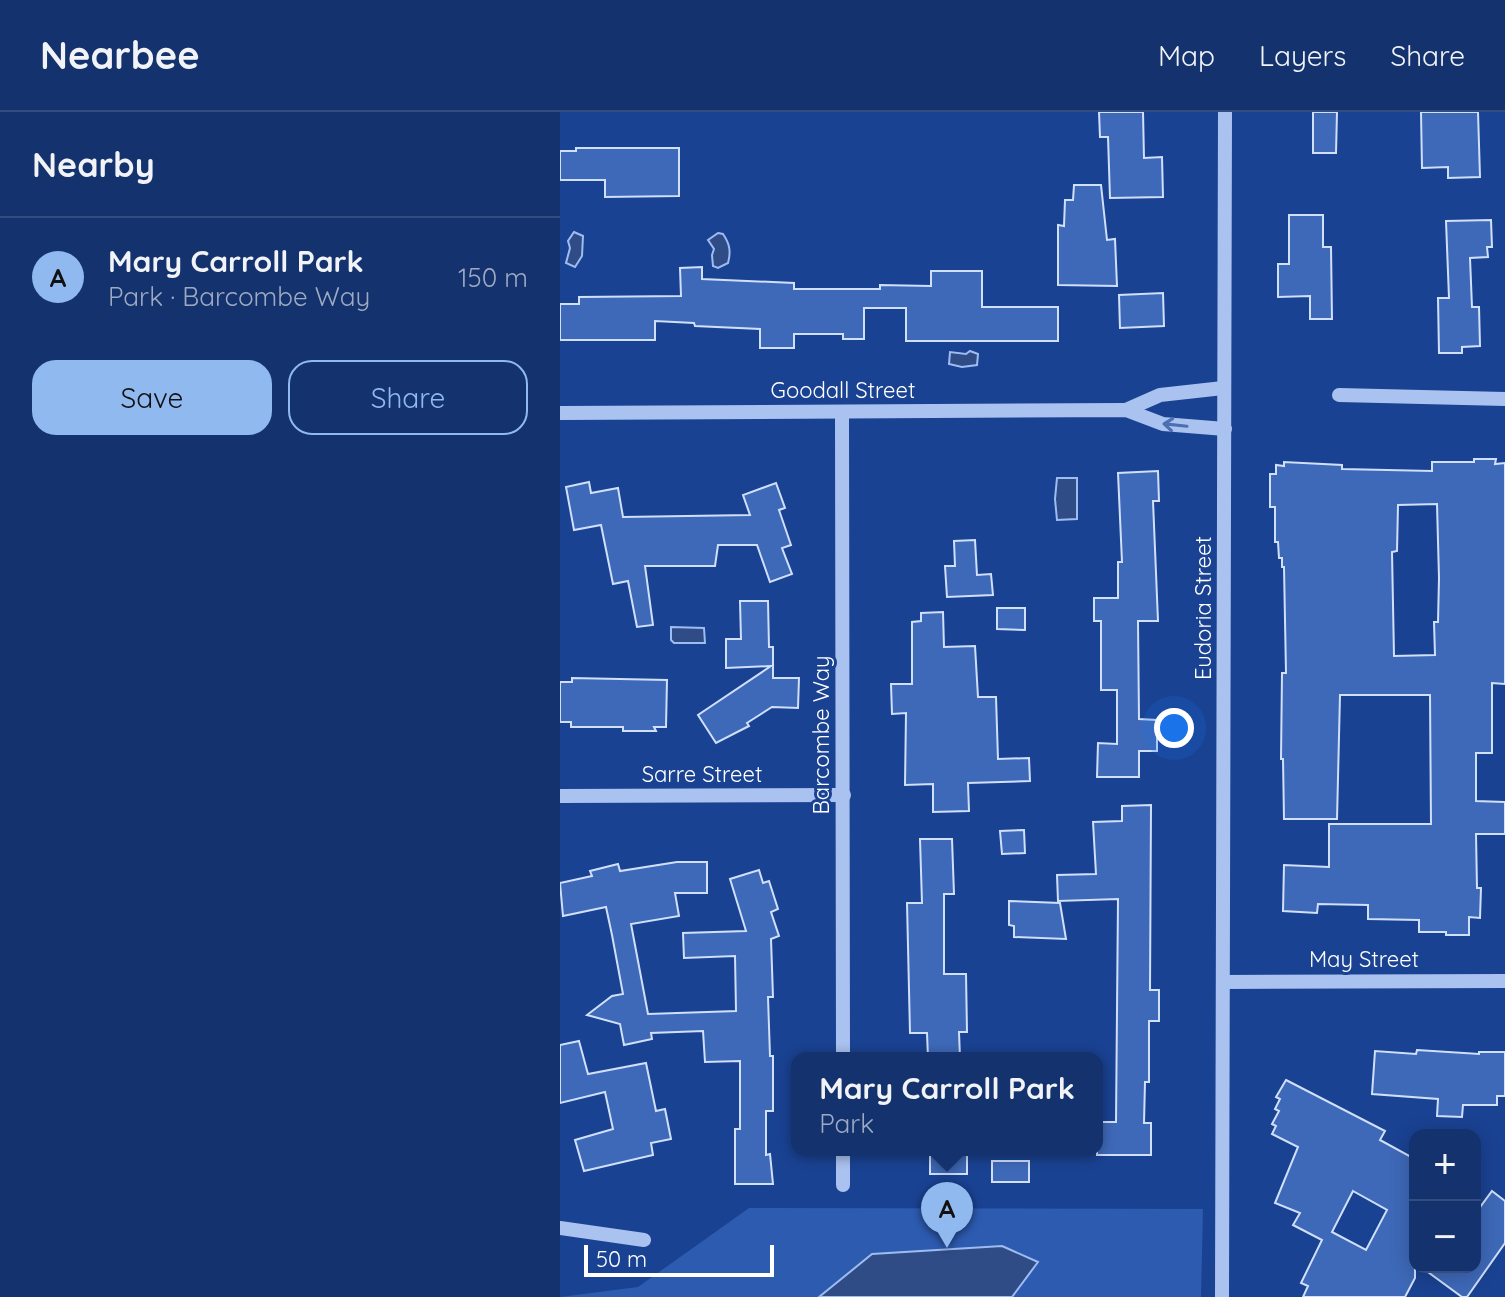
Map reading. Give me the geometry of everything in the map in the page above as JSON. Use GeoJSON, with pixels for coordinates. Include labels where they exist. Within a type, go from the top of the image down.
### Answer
{"type":"FeatureCollection","features":[{"type":"Feature","properties":{"kind":"street","name":"Eudoria Street"},"geometry":{"type":"LineString","coordinates":[[1222,1297],[1225,112]]}},
{"type":"Feature","properties":{"kind":"street","name":"Goodall Street"},"geometry":{"type":"LineString","coordinates":[[1126,410],[1160,395],[1223,388]]}},
{"type":"Feature","properties":{"kind":"street"},"geometry":{"type":"LineString","coordinates":[[1339,395],[1505,399]]}},
{"type":"Feature","properties":{"kind":"street","name":"Goodall Street"},"geometry":{"type":"LineString","coordinates":[[560,413],[1126,410],[1163,424],[1225,429]]}},
{"type":"Feature","properties":{"kind":"street","name":"Barcombe Way"},"geometry":{"type":"LineString","coordinates":[[842,412],[843,1052]]}},
{"type":"Feature","properties":{"kind":"street","name":"Sarre Street"},"geometry":{"type":"LineString","coordinates":[[560,796],[844,795]]}},
{"type":"Feature","properties":{"kind":"street","name":"May Street"},"geometry":{"type":"LineString","coordinates":[[1223,982],[1505,981]]}},
{"type":"Feature","properties":{"kind":"street"},"geometry":{"type":"LineString","coordinates":[[843,1156],[843,1185]]}},
{"type":"Feature","properties":{"kind":"street"},"geometry":{"type":"LineString","coordinates":[[560,1228],[644,1240]]}},
{"type":"Feature","properties":{"kind":"shaded area"},"geometry":{"type":"Polygon","coordinates":[[[574,232],[583,236],[582,256],[575,267],[566,263],[570,248],[568,241],[574,232]]]}},
{"type":"Feature","properties":{"kind":"shaded area"},"geometry":{"type":"Polygon","coordinates":[[[718,233],[723,234],[730,252],[728,263],[718,268],[713,266],[714,249],[708,240],[718,233]]]}},
{"type":"Feature","properties":{"kind":"shaded area"},"geometry":{"type":"Polygon","coordinates":[[[970,351],[978,354],[977,365],[962,367],[949,364],[950,352],[966,354],[970,351]]]}},
{"type":"Feature","properties":{"kind":"shaded area"},"geometry":{"type":"Polygon","coordinates":[[[1057,478],[1077,478],[1077,519],[1057,520],[1057,478]]]}},
{"type":"Feature","properties":{"kind":"shaded area"},"geometry":{"type":"Polygon","coordinates":[[[671,627],[704,628],[705,643],[674,643],[671,627]]]}},
{"type":"Feature","properties":{"kind":"shaded area"},"geometry":{"type":"Polygon","coordinates":[[[749,1208],[1203,1209],[1201,1297],[560,1297],[638,1287],[749,1208]]]}},
{"type":"Feature","properties":{"kind":"shaded area"},"geometry":{"type":"Polygon","coordinates":[[[1002,1246],[1038,1262],[1012,1297],[819,1297],[872,1254],[1002,1246]]]}},
{"type":"Feature","properties":{"kind":"building"},"geometry":{"type":"Polygon","coordinates":[[[1099,112],[1143,112],[1144,158],[1162,157],[1163,197],[1110,198],[1108,137],[1100,137],[1099,112]]]}},
{"type":"Feature","properties":{"kind":"building"},"geometry":{"type":"Polygon","coordinates":[[[1313,112],[1337,112],[1336,153],[1313,153],[1313,112]]]}},
{"type":"Feature","properties":{"kind":"building"},"geometry":{"type":"Polygon","coordinates":[[[1421,112],[1478,112],[1480,177],[1448,178],[1448,167],[1422,168],[1421,112]]]}},
{"type":"Feature","properties":{"kind":"building"},"geometry":{"type":"Polygon","coordinates":[[[576,148],[679,148],[679,196],[605,197],[605,180],[560,180],[560,151],[576,151],[576,148]]]}},
{"type":"Feature","properties":{"kind":"building"},"geometry":{"type":"Polygon","coordinates":[[[1074,185],[1101,185],[1107,240],[1115,239],[1117,286],[1058,285],[1058,225],[1064,226],[1065,200],[1073,200],[1074,185]]]}},
{"type":"Feature","properties":{"kind":"building"},"geometry":{"type":"Polygon","coordinates":[[[1289,215],[1323,215],[1323,247],[1331,247],[1332,319],[1310,319],[1310,296],[1278,297],[1278,264],[1289,264],[1289,215]]]}},
{"type":"Feature","properties":{"kind":"building"},"geometry":{"type":"Polygon","coordinates":[[[1491,220],[1492,247],[1487,247],[1488,257],[1470,258],[1472,307],[1479,307],[1480,346],[1462,347],[1462,353],[1439,353],[1438,298],[1449,298],[1446,221],[1491,220]]]}},
{"type":"Feature","properties":{"kind":"building"},"geometry":{"type":"Polygon","coordinates":[[[702,267],[702,279],[794,283],[794,289],[931,286],[931,271],[982,271],[982,307],[1058,307],[1058,341],[906,341],[906,308],[864,308],[864,339],[843,339],[843,334],[794,334],[794,348],[760,348],[760,329],[655,321],[655,340],[560,340],[560,304],[579,304],[579,297],[681,296],[680,268],[702,267]]]}},
{"type":"Feature","properties":{"kind":"building"},"geometry":{"type":"Polygon","coordinates":[[[1163,293],[1164,326],[1120,328],[1119,295],[1163,293]]]}},
{"type":"Feature","properties":{"kind":"building"},"geometry":{"type":"Polygon","coordinates":[[[1474,459],[1496,459],[1495,464],[1505,463],[1505,684],[1492,683],[1492,753],[1476,753],[1476,801],[1505,802],[1505,834],[1476,834],[1477,888],[1481,888],[1480,918],[1469,917],[1469,935],[1446,935],[1446,932],[1419,932],[1419,920],[1368,919],[1368,905],[1318,904],[1317,913],[1283,911],[1284,865],[1329,867],[1329,824],[1431,824],[1430,695],[1340,695],[1337,819],[1284,819],[1281,759],[1282,673],[1286,673],[1284,567],[1282,558],[1279,558],[1278,542],[1275,542],[1275,507],[1270,507],[1270,474],[1276,474],[1276,465],[1284,466],[1284,462],[1342,465],[1342,469],[1432,471],[1432,462],[1474,462],[1474,459]],[[1437,504],[1398,505],[1397,551],[1392,552],[1394,656],[1435,655],[1434,622],[1438,622],[1437,504]]]}},
{"type":"Feature","properties":{"kind":"building"},"geometry":{"type":"Polygon","coordinates":[[[1158,471],[1159,501],[1153,501],[1158,621],[1138,621],[1139,719],[1157,720],[1157,751],[1139,751],[1139,777],[1097,777],[1098,743],[1117,744],[1117,690],[1101,690],[1101,621],[1094,621],[1094,598],[1118,598],[1118,562],[1122,562],[1118,473],[1158,471]]]}},
{"type":"Feature","properties":{"kind":"building"},"geometry":{"type":"Polygon","coordinates":[[[589,482],[591,493],[618,488],[623,517],[750,515],[743,495],[776,483],[785,508],[779,510],[791,545],[782,548],[792,574],[770,582],[757,545],[718,545],[715,566],[645,566],[653,625],[637,627],[628,581],[613,584],[601,525],[574,530],[566,487],[589,482]]]}},
{"type":"Feature","properties":{"kind":"building"},"geometry":{"type":"Polygon","coordinates":[[[975,540],[977,575],[991,574],[993,595],[947,597],[945,566],[955,566],[954,541],[975,540]]]}},
{"type":"Feature","properties":{"kind":"building"},"geometry":{"type":"Polygon","coordinates":[[[740,601],[768,601],[773,678],[799,678],[798,708],[772,707],[747,723],[749,726],[716,743],[698,715],[771,666],[726,668],[726,639],[741,639],[740,601]]]}},
{"type":"Feature","properties":{"kind":"building"},"geometry":{"type":"Polygon","coordinates":[[[997,608],[1025,608],[1025,630],[997,629],[997,608]]]}},
{"type":"Feature","properties":{"kind":"building"},"geometry":{"type":"Polygon","coordinates":[[[943,612],[944,647],[975,646],[978,697],[996,697],[998,759],[1029,758],[1030,781],[968,783],[969,811],[933,812],[933,784],[905,785],[906,713],[892,714],[891,684],[912,684],[912,622],[921,621],[921,613],[943,612]]]}},
{"type":"Feature","properties":{"kind":"building"},"geometry":{"type":"Polygon","coordinates":[[[572,678],[667,680],[666,727],[654,727],[656,731],[623,731],[623,727],[571,727],[571,722],[560,722],[560,682],[572,682],[572,678]]]}},
{"type":"Feature","properties":{"kind":"building"},"geometry":{"type":"Polygon","coordinates":[[[1151,805],[1150,990],[1159,990],[1159,1021],[1149,1021],[1149,1082],[1145,1082],[1144,1123],[1151,1123],[1151,1155],[1103,1155],[1103,1122],[1116,1122],[1118,899],[1058,901],[1057,875],[1096,874],[1093,822],[1122,821],[1122,806],[1151,805]]]}},
{"type":"Feature","properties":{"kind":"building"},"geometry":{"type":"Polygon","coordinates":[[[1024,830],[1025,853],[1002,854],[1000,831],[1024,830]]]}},
{"type":"Feature","properties":{"kind":"building"},"geometry":{"type":"Polygon","coordinates":[[[920,839],[952,839],[954,894],[944,894],[944,974],[966,974],[967,1032],[959,1032],[960,1052],[928,1052],[927,1033],[910,1033],[907,903],[922,903],[920,839]]]}},
{"type":"Feature","properties":{"kind":"building"},"geometry":{"type":"Polygon","coordinates":[[[677,862],[707,862],[707,893],[675,893],[679,916],[631,924],[648,1014],[736,1011],[735,956],[684,958],[683,933],[746,931],[730,879],[759,870],[763,883],[769,881],[778,909],[771,912],[779,936],[771,939],[773,997],[768,997],[770,1056],[773,1056],[773,1111],[766,1111],[766,1155],[770,1154],[773,1184],[735,1184],[735,1129],[740,1129],[740,1061],[705,1062],[703,1031],[651,1033],[652,1039],[624,1045],[620,1024],[587,1015],[612,996],[623,994],[612,935],[606,907],[563,916],[560,883],[592,876],[590,871],[618,864],[620,871],[677,862]]]}},
{"type":"Feature","properties":{"kind":"building"},"geometry":{"type":"Polygon","coordinates":[[[1009,901],[1060,903],[1066,939],[1014,937],[1014,926],[1009,925],[1009,901]]]}},
{"type":"Feature","properties":{"kind":"building"},"geometry":{"type":"Polygon","coordinates":[[[579,1041],[588,1074],[646,1063],[656,1111],[665,1109],[671,1139],[651,1143],[653,1155],[584,1171],[575,1140],[613,1129],[605,1092],[560,1103],[560,1045],[579,1041]]]}},
{"type":"Feature","properties":{"kind":"building"},"geometry":{"type":"Polygon","coordinates":[[[1417,1050],[1479,1054],[1505,1052],[1505,1096],[1497,1096],[1497,1105],[1463,1105],[1462,1117],[1437,1116],[1438,1099],[1372,1094],[1375,1051],[1416,1054],[1417,1050]]]}},
{"type":"Feature","properties":{"kind":"building"},"geometry":{"type":"Polygon","coordinates":[[[1286,1080],[1385,1131],[1380,1140],[1409,1156],[1409,1273],[1415,1273],[1415,1278],[1405,1297],[1303,1297],[1308,1286],[1301,1283],[1322,1240],[1293,1225],[1300,1213],[1275,1203],[1298,1147],[1272,1134],[1276,1126],[1272,1124],[1279,1111],[1275,1109],[1280,1099],[1276,1097],[1286,1080]],[[1353,1191],[1332,1232],[1366,1250],[1387,1210],[1353,1191]]]}},
{"type":"Feature","properties":{"kind":"building"},"geometry":{"type":"Polygon","coordinates":[[[930,1156],[967,1156],[967,1174],[930,1174],[930,1156]]]}},
{"type":"Feature","properties":{"kind":"building"},"geometry":{"type":"Polygon","coordinates":[[[992,1161],[1029,1161],[1029,1182],[992,1182],[992,1161]]]}},
{"type":"Feature","properties":{"kind":"building"},"geometry":{"type":"Polygon","coordinates":[[[1492,1191],[1505,1201],[1505,1243],[1467,1297],[1462,1297],[1429,1273],[1481,1273],[1481,1206],[1492,1191]]]}},
{"type":"Feature","properties":{"kind":"place","name":"Mary Carroll Park"},"geometry":{"type":"Point","coordinates":[947,1248]}}]}
